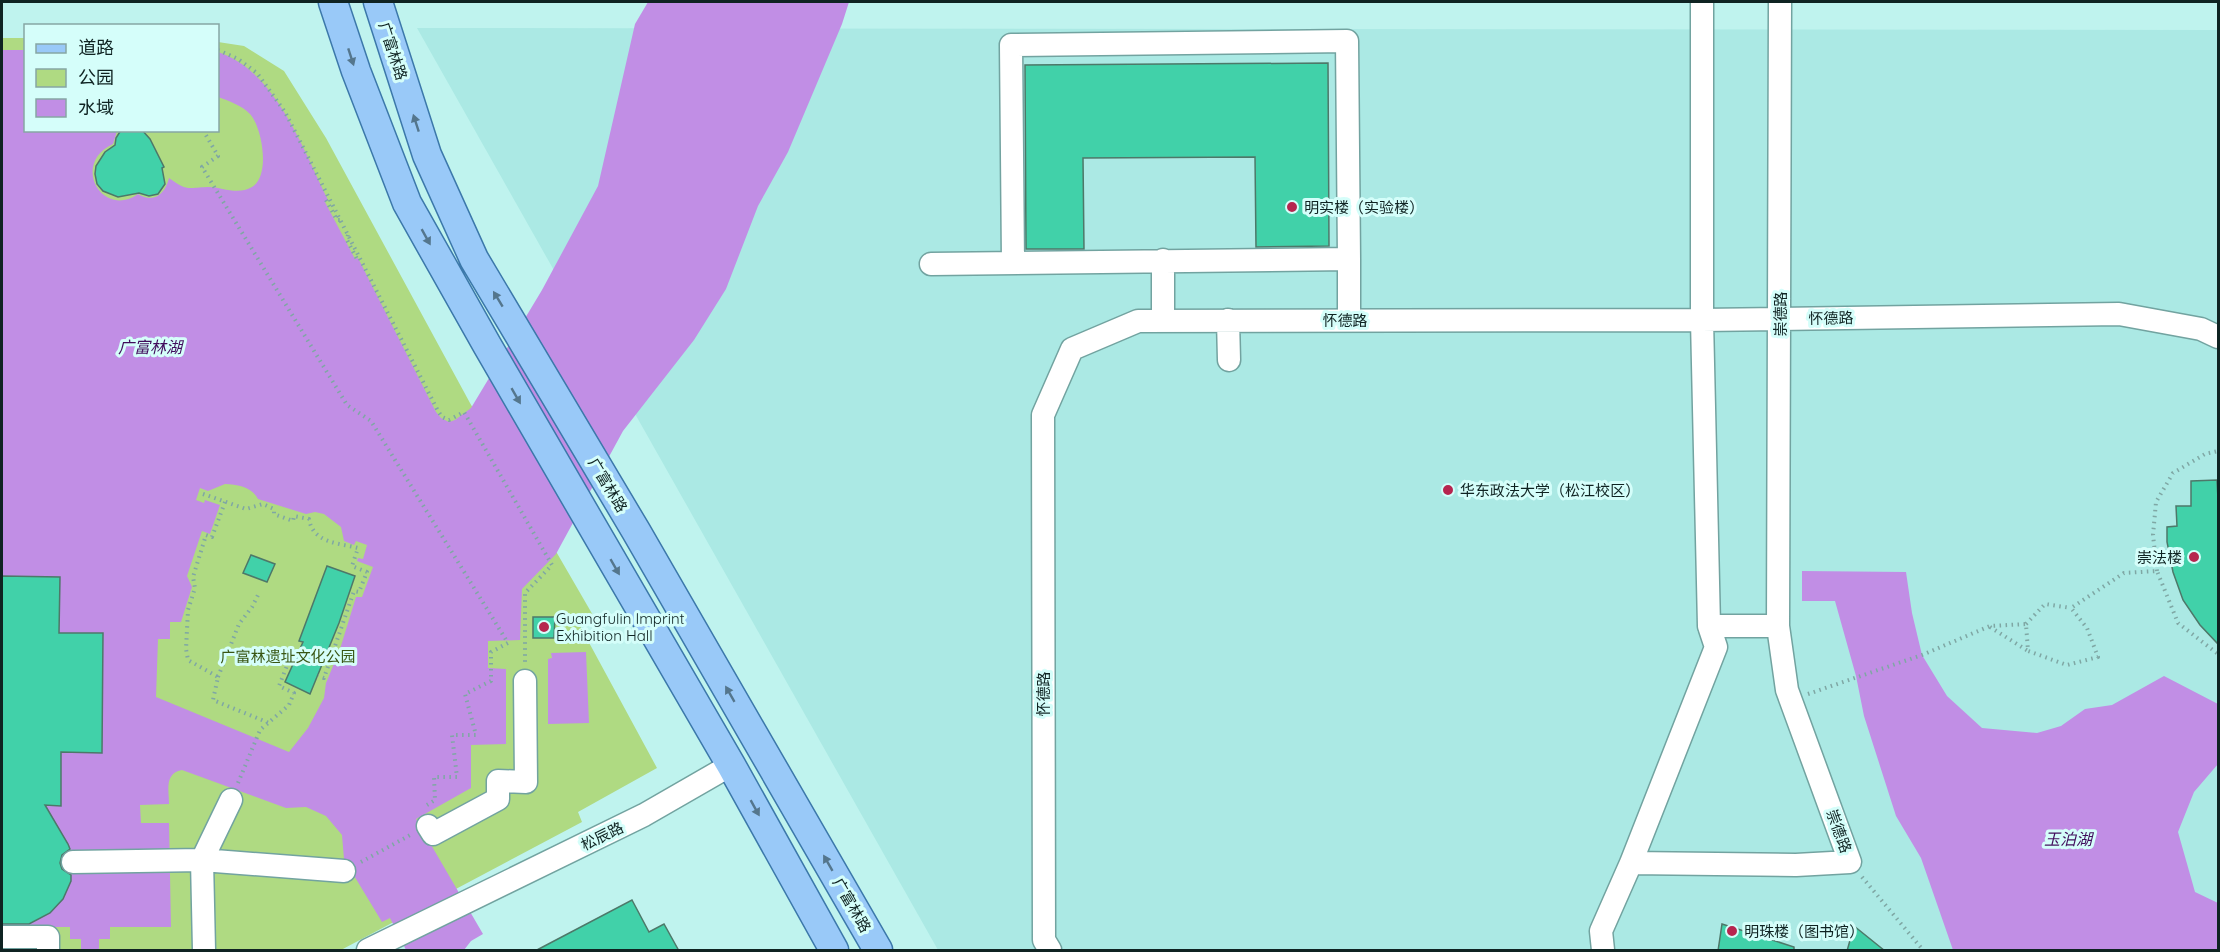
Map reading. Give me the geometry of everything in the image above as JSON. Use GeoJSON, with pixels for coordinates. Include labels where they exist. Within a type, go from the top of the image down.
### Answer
{"type":"FeatureCollection","features":[{"type":"Feature","properties":{"kind":"main road"},"geometry":{"type":"LineString","coordinates":[[333,2],[356,71],[407,202],[487,345],[731,765],[834,951]]}},
{"type":"Feature","properties":{"kind":"main road","name":"广富林路"},"geometry":{"type":"LineString","coordinates":[[378,2],[427,155],[474,259],[878,951]]}},
{"type":"Feature","properties":{"kind":"street"},"geometry":{"type":"LineString","coordinates":[[1603,951],[1601,931],[1631,863],[1716,647],[1709,626],[1702,320],[1702,2]]}},
{"type":"Feature","properties":{"kind":"street","name":"崇德路"},"geometry":{"type":"LineString","coordinates":[[1631,863],[1797,865],[1850,862],[1790,700],[1778,626],[1780,2]]}},
{"type":"Feature","properties":{"kind":"street"},"geometry":{"type":"LineString","coordinates":[[1013,262],[1011,45],[1347,42],[1349,320]]}},
{"type":"Feature","properties":{"kind":"street"},"geometry":{"type":"LineString","coordinates":[[931,264],[1348,259]]}},
{"type":"Feature","properties":{"kind":"street"},"geometry":{"type":"LineString","coordinates":[[1163,261],[1163,321]]}},
{"type":"Feature","properties":{"kind":"street","name":"怀德路"},"geometry":{"type":"LineString","coordinates":[[1047,945],[1042,416],[1072,349],[1138,321],[1228,320],[1702,320],[2119,314],[2201,329],[2218,337]]}},
{"type":"Feature","properties":{"kind":"street"},"geometry":{"type":"LineString","coordinates":[[1228,320],[1229,360]]}},
{"type":"Feature","properties":{"kind":"street"},"geometry":{"type":"LineString","coordinates":[[1709,626],[1778,626]]}},
{"type":"Feature","properties":{"kind":"street"},"geometry":{"type":"LineString","coordinates":[[424,817],[433,834],[498,799],[498,781],[526,782],[525,681]]}},
{"type":"Feature","properties":{"kind":"street","name":"松辰路"},"geometry":{"type":"LineString","coordinates":[[374,947],[644,815],[731,765]]}},
{"type":"Feature","properties":{"kind":"street"},"geometry":{"type":"LineString","coordinates":[[204,951],[202,860],[231,800]]}},
{"type":"Feature","properties":{"kind":"street"},"geometry":{"type":"LineString","coordinates":[[73,862],[202,860],[344,871]]}},
{"type":"Feature","properties":{"kind":"street"},"geometry":{"type":"LineString","coordinates":[[10,936],[48,937],[48,951]]}},
{"type":"Feature","properties":{"kind":"path"},"geometry":{"type":"LineString","coordinates":[[219,51],[245,64],[264,81],[285,112],[438,411],[442,417],[449,420],[464,412],[552,565],[525,593],[525,681]]}},
{"type":"Feature","properties":{"kind":"path"},"geometry":{"type":"LineString","coordinates":[[204,132],[219,156],[201,167],[347,405],[371,421],[508,643],[490,652],[491,681],[465,694],[476,735],[452,735],[457,777],[434,777],[435,800],[424,817],[344,871]]}},
{"type":"Feature","properties":{"kind":"path"},"geometry":{"type":"LineString","coordinates":[[327,200],[337,220],[341,220]]}},
{"type":"Feature","properties":{"kind":"path"},"geometry":{"type":"LineString","coordinates":[[348,235],[347,240],[357,259]]}},
{"type":"Feature","properties":{"kind":"path"},"geometry":{"type":"LineString","coordinates":[[2218,451],[2205,454],[2173,473],[2156,502],[2153,535],[2157,571],[2178,623],[2218,654]]}},
{"type":"Feature","properties":{"kind":"path"},"geometry":{"type":"LineString","coordinates":[[203,494],[246,509],[263,504],[274,509],[274,514],[293,521],[294,516],[309,519],[311,528],[318,537],[358,548],[352,566],[368,572],[359,592],[354,591],[324,678],[318,676]]}},
{"type":"Feature","properties":{"kind":"path"},"geometry":{"type":"LineString","coordinates":[[219,677],[188,660],[186,649],[188,610],[195,588],[193,577],[206,536],[212,537],[225,502]]}},
{"type":"Feature","properties":{"kind":"path"},"geometry":{"type":"LineString","coordinates":[[1790,700],[1922,655],[1990,626],[2026,624],[2045,604],[2071,608],[2124,573],[2157,571]]}},
{"type":"Feature","properties":{"kind":"path"},"geometry":{"type":"LineString","coordinates":[[259,593],[239,624],[213,700],[269,723]]}},
{"type":"Feature","properties":{"kind":"path"},"geometry":{"type":"LineString","coordinates":[[1990,626],[2028,651],[2067,665],[2098,657],[2087,628],[2071,608]]}},
{"type":"Feature","properties":{"kind":"path"},"geometry":{"type":"LineString","coordinates":[[2026,624],[2028,651]]}},
{"type":"Feature","properties":{"kind":"path"},"geometry":{"type":"LineString","coordinates":[[231,800],[260,730],[289,705],[294,693],[279,686],[290,658],[308,663],[315,646]]}},
{"type":"Feature","properties":{"kind":"path"},"geometry":{"type":"LineString","coordinates":[[1850,862],[1923,951]]}},
{"type":"Feature","properties":{"kind":"shaded area","name":"华东政法大学（松江校区）"},"geometry":{"type":"Polygon","coordinates":[[[417,28],[2218,30],[2218,950],[938,950],[417,28]]]}},
{"type":"Feature","properties":{"kind":"green space","name":"广富林湖"},"geometry":{"type":"Polygon","coordinates":[[[2,38],[24,38],[24,132],[219,132],[219,42],[244,46],[284,71],[326,138],[470,403],[594,617],[580,626],[657,768],[578,812],[582,822],[341,950],[2,950],[2,38]]]}},
{"type":"Feature","properties":{"kind":"water","name":"广富林湖"},"geometry":{"type":"Polygon","coordinates":[[[648,2],[849,2],[842,24],[788,152],[758,206],[726,289],[694,340],[623,431],[556,554],[522,589],[520,640],[488,641],[488,668],[506,669],[506,744],[471,745],[471,788],[416,819],[483,934],[471,941],[464,950],[406,950],[390,918],[382,922],[344,859],[342,835],[326,816],[306,807],[286,808],[182,770],[172,775],[170,779],[169,804],[140,805],[141,823],[169,823],[171,927],[110,927],[110,939],[99,939],[99,950],[81,950],[81,939],[70,939],[70,927],[2,927],[2,50],[24,50],[24,132],[117,132],[113,144],[100,153],[94,164],[93,175],[96,186],[113,200],[125,200],[138,194],[154,198],[165,189],[169,178],[187,188],[212,187],[240,191],[252,187],[258,181],[261,173],[263,151],[261,140],[250,114],[239,106],[219,97],[219,52],[238,62],[256,76],[272,94],[298,136],[328,200],[325,202],[355,259],[358,258],[436,412],[449,422],[471,408],[542,290],[598,186],[635,24],[648,2]],[[225,484],[208,491],[200,488],[196,500],[204,503],[205,500],[220,505],[210,534],[202,531],[187,576],[192,587],[181,622],[170,622],[170,639],[158,639],[156,697],[289,752],[308,728],[324,698],[326,683],[340,649],[356,597],[362,597],[373,567],[357,561],[358,558],[363,559],[367,545],[356,541],[354,545],[344,541],[341,527],[324,514],[315,512],[306,514],[258,499],[252,491],[225,484]]]}},
{"type":"Feature","properties":{"kind":"water","name":"玉泊湖"},"geometry":{"type":"Polygon","coordinates":[[[1802,571],[1906,572],[1912,613],[1922,655],[1947,696],[1982,728],[2037,733],[2061,726],[2085,709],[2112,705],[2164,676],[2218,704],[2218,764],[2194,792],[2178,832],[2195,892],[2218,903],[2218,950],[1953,950],[1921,858],[1896,816],[1864,716],[1856,676],[1835,601],[1802,601],[1802,571]]]}},
{"type":"Feature","properties":{"kind":"water"},"geometry":{"type":"Polygon","coordinates":[[[586,652],[589,723],[548,724],[548,659],[552,658],[551,653],[586,652]]]}},
{"type":"Feature","properties":{"kind":"building","name":"明实楼（实验楼）"},"geometry":{"type":"Polygon","coordinates":[[[1328,63],[1329,246],[1256,247],[1255,157],[1083,158],[1084,249],[1026,249],[1025,65],[1328,63]]]}},
{"type":"Feature","properties":{"kind":"building"},"geometry":{"type":"Polygon","coordinates":[[[120,132],[144,132],[150,139],[164,167],[162,168],[165,184],[158,194],[149,196],[139,193],[118,197],[103,191],[97,184],[96,166],[105,152],[115,145],[120,132]]]}},
{"type":"Feature","properties":{"kind":"building","name":"崇法楼"},"geometry":{"type":"Polygon","coordinates":[[[2217,480],[2218,644],[2200,625],[2183,600],[2173,572],[2167,542],[2167,527],[2177,526],[2176,506],[2191,506],[2191,481],[2217,480]]]}},
{"type":"Feature","properties":{"kind":"building"},"geometry":{"type":"Polygon","coordinates":[[[251,555],[275,564],[267,582],[243,573],[251,555]]]}},
{"type":"Feature","properties":{"kind":"building"},"geometry":{"type":"Polygon","coordinates":[[[327,566],[355,576],[310,694],[285,682],[303,642],[299,641],[327,566]]]}},
{"type":"Feature","properties":{"kind":"building"},"geometry":{"type":"Polygon","coordinates":[[[2,576],[60,577],[59,633],[103,633],[102,753],[61,752],[61,806],[45,805],[70,849],[62,855],[60,863],[62,869],[71,875],[71,881],[63,899],[50,913],[29,924],[2,924],[2,576]]]}},
{"type":"Feature","properties":{"kind":"building","name":"Guangfulin Imprint Exhibition Hall"},"geometry":{"type":"Polygon","coordinates":[[[533,617],[555,617],[554,638],[533,638],[533,617]]]}},
{"type":"Feature","properties":{"kind":"building"},"geometry":{"type":"Polygon","coordinates":[[[632,900],[649,932],[664,924],[679,951],[535,951],[632,900]]]}},
{"type":"Feature","properties":{"kind":"building","name":"明珠楼（图书馆）"},"geometry":{"type":"Polygon","coordinates":[[[1722,924],[1794,947],[1794,951],[1718,951],[1722,924]]]}},
{"type":"Feature","properties":{"kind":"building","name":"明珠楼（图书馆）"},"geometry":{"type":"Polygon","coordinates":[[[1854,926],[1885,951],[1847,951],[1854,926]]]}},
{"type":"Feature","properties":{"kind":"place","name":"明实楼（实验楼）"},"geometry":{"type":"Point","coordinates":[1292,207]}},
{"type":"Feature","properties":{"kind":"place","name":"华东政法大学（松江校区）"},"geometry":{"type":"Point","coordinates":[1448,490]}},
{"type":"Feature","properties":{"kind":"place","name":"崇法楼"},"geometry":{"type":"Point","coordinates":[2194,557]}},
{"type":"Feature","properties":{"kind":"place","name":"Guangfulin Imprint Exhibition Hall"},"geometry":{"type":"Point","coordinates":[544,627]}},
{"type":"Feature","properties":{"kind":"place","name":"明珠楼（图书馆）"},"geometry":{"type":"Point","coordinates":[1732,931]}},
{"type":"Feature","properties":{"kind":"park label","name":"广富林遗址文化公园"},"geometry":{"type":"Point","coordinates":[288,656]}}]}
